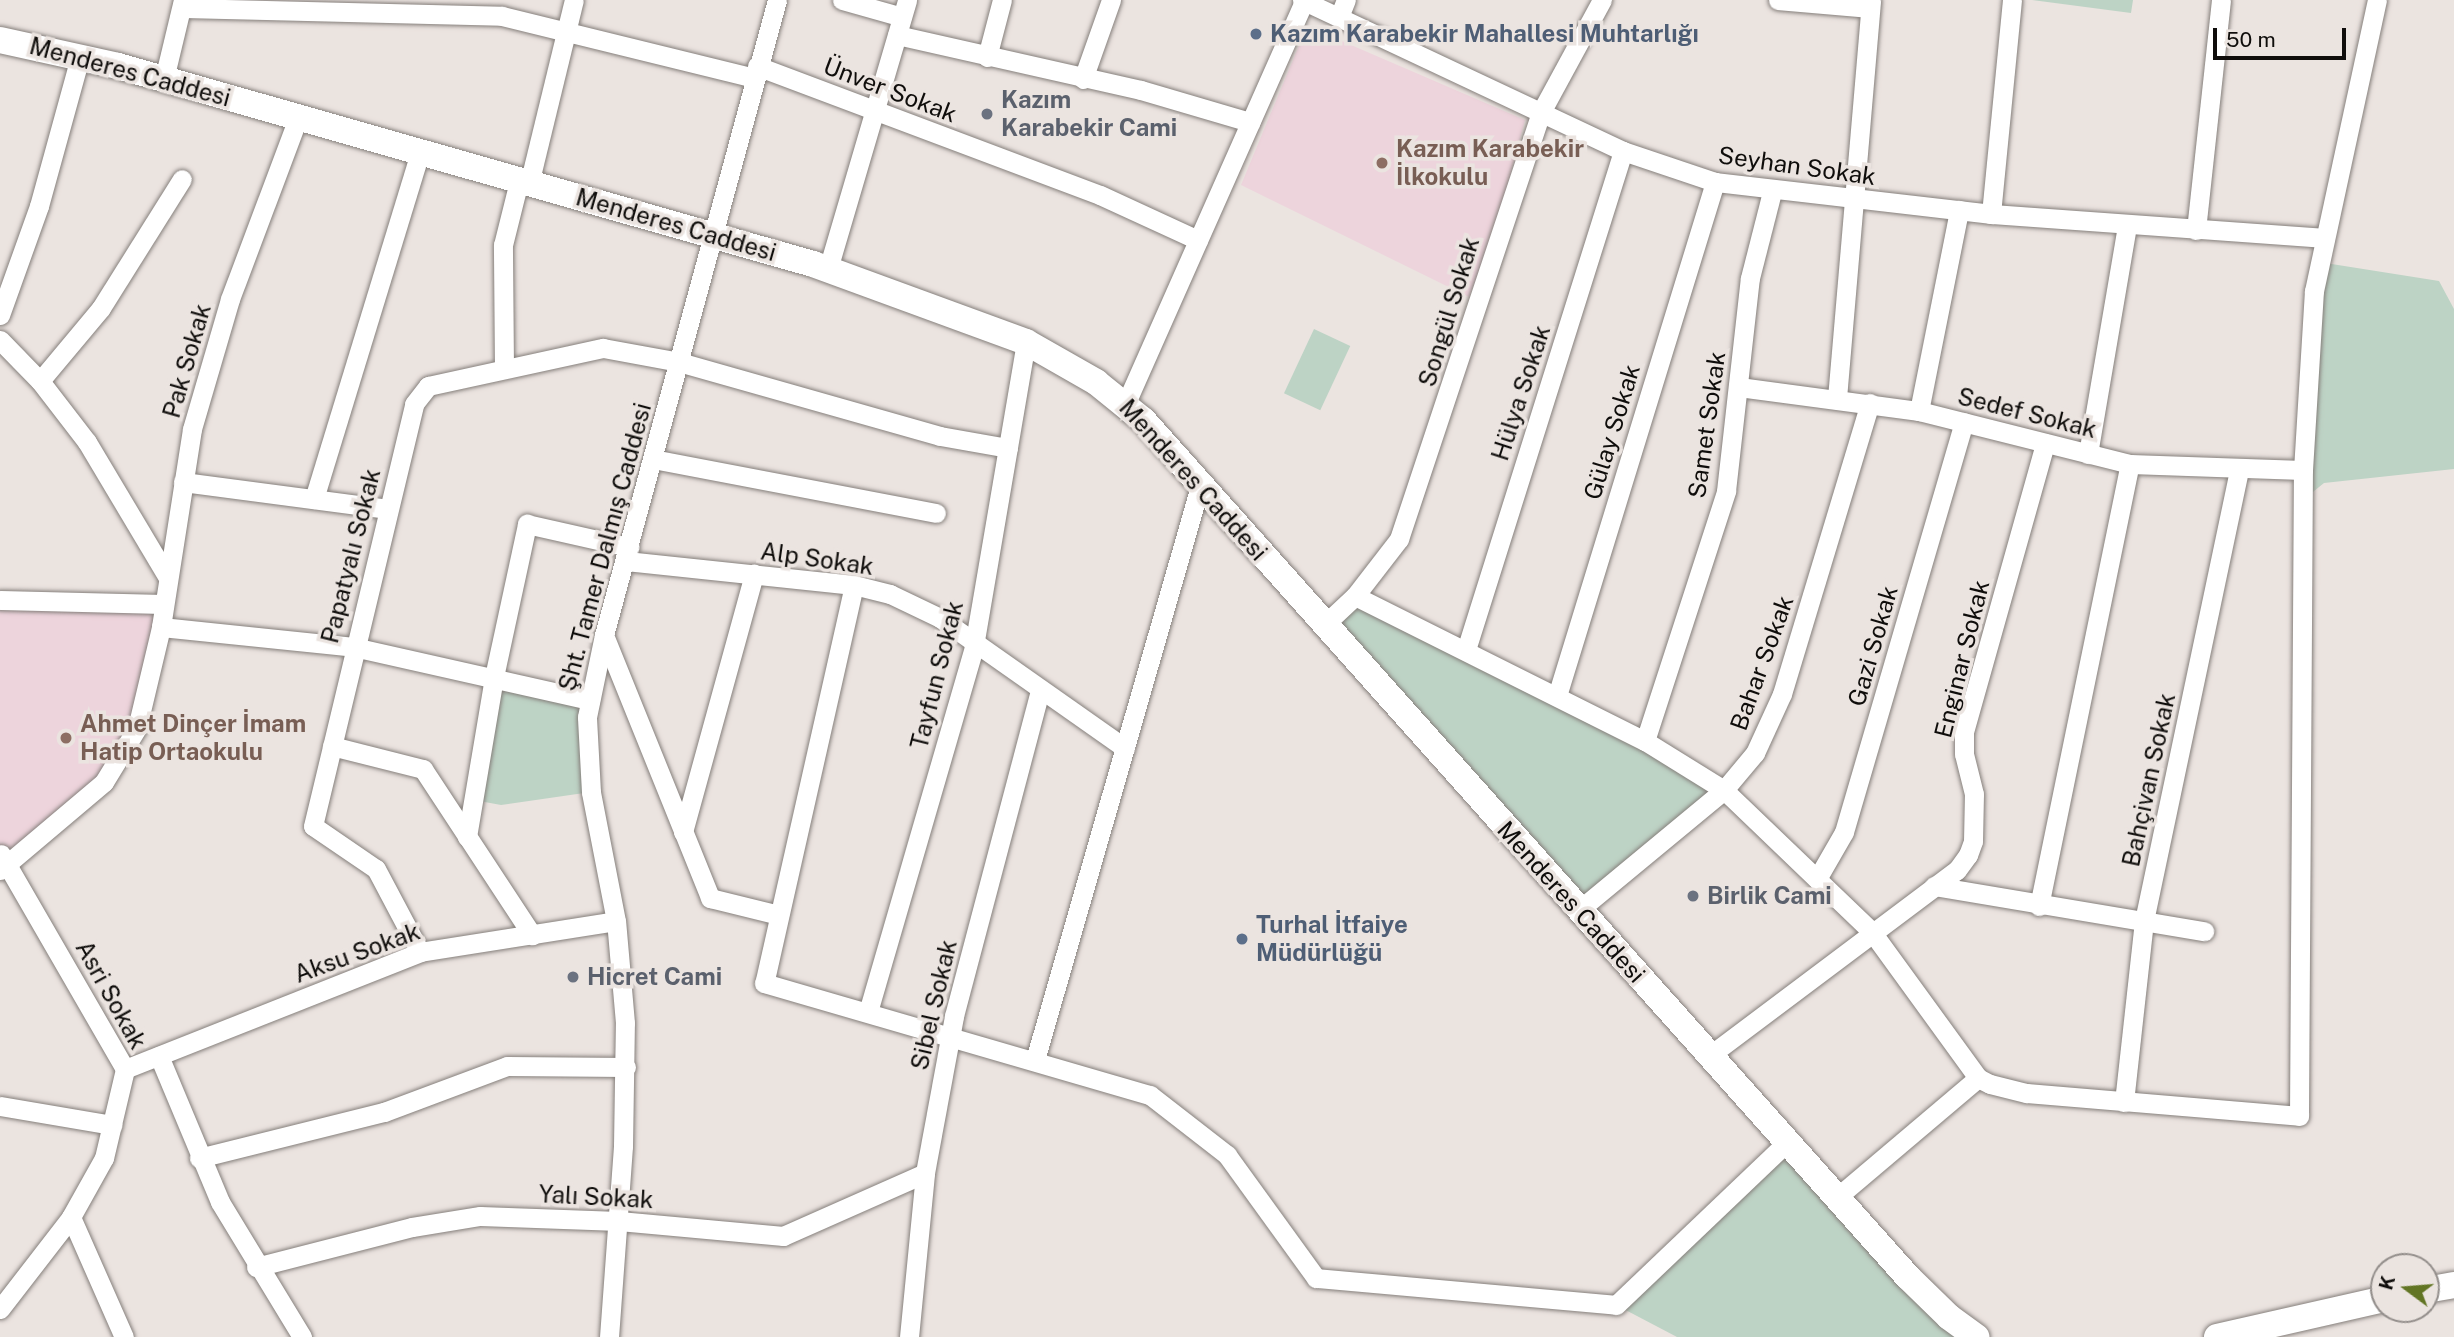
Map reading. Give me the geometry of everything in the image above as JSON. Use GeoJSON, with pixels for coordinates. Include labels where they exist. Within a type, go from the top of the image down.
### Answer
{"type":"FeatureCollection","features":[{"type":"Feature","properties":{"kind":"street"},"geometry":{"type":"LineString","coordinates":[[504,368],[503,245],[524,182],[574,0]]}},
{"type":"Feature","properties":{"kind":"street","name":"Şht. Tamer Dalmış Caddesi"},"geometry":{"type":"LineString","coordinates":[[609,1337],[619,1221],[626,1066],[616,922],[592,792],[587,742],[590,700],[604,635],[777,0]]}},
{"type":"Feature","properties":{"kind":"street"},"geometry":{"type":"LineString","coordinates":[[842,0],[902,17],[987,57],[1250,121]]}},
{"type":"Feature","properties":{"kind":"street"},"geometry":{"type":"LineString","coordinates":[[987,57],[1002,0]]}},
{"type":"Feature","properties":{"kind":"street"},"geometry":{"type":"LineString","coordinates":[[1083,79],[1111,0]]}},
{"type":"Feature","properties":{"kind":"street"},"geometry":{"type":"LineString","coordinates":[[1126,402],[1303,0]]}},
{"type":"Feature","properties":{"kind":"street","name":"Seyhan Sokak"},"geometry":{"type":"LineString","coordinates":[[1303,0],[1343,9],[1540,114],[1623,151],[1715,182],[1772,192],[1991,214],[2127,226],[2323,238]]}},
{"type":"Feature","properties":{"kind":"street","name":"Songül Sokak"},"geometry":{"type":"LineString","coordinates":[[1324,625],[1355,596],[1399,539],[1413,505],[1540,114],[1602,0]]}},
{"type":"Feature","properties":{"kind":"street"},"geometry":{"type":"LineString","coordinates":[[1778,0],[1870,4],[1837,398]]}},
{"type":"Feature","properties":{"kind":"street"},"geometry":{"type":"LineString","coordinates":[[1991,214],[2012,0]]}},
{"type":"Feature","properties":{"kind":"street"},"geometry":{"type":"LineString","coordinates":[[2196,230],[2221,0]]}},
{"type":"Feature","properties":{"kind":"street"},"geometry":{"type":"LineString","coordinates":[[1355,596],[1645,741],[1724,790],[1872,932],[1978,1078],[2027,1093],[2299,1116],[2303,470],[2314,291],[2323,238],[2377,0]]}},
{"type":"Feature","properties":{"kind":"street"},"geometry":{"type":"LineString","coordinates":[[164,79],[183,4]]}},
{"type":"Feature","properties":{"kind":"street","name":"Ünver Sokak"},"geometry":{"type":"LineString","coordinates":[[183,4],[380,6],[502,16],[566,33],[756,72],[875,109],[1100,195],[1198,240]]}},
{"type":"Feature","properties":{"kind":"street"},"geometry":{"type":"LineString","coordinates":[[828,269],[902,17]]}},
{"type":"Feature","properties":{"kind":"street","name":"Menderes Caddesi"},"geometry":{"type":"LineString","coordinates":[[0,40],[164,79],[420,153],[713,233],[828,269],[1026,342],[1126,402],[1836,1198],[1934,1304],[1973,1336]]}},
{"type":"Feature","properties":{"kind":"street"},"geometry":{"type":"LineString","coordinates":[[0,315],[40,206],[80,57]]}},
{"type":"Feature","properties":{"kind":"street","name":"Pak Sokak"},"geometry":{"type":"LineString","coordinates":[[2,862],[84,802],[118,764],[137,728],[161,627],[192,429],[230,299],[298,118]]}},
{"type":"Feature","properties":{"kind":"street","name":"Hülya Sokak"},"geometry":{"type":"LineString","coordinates":[[1466,650],[1623,151]]}},
{"type":"Feature","properties":{"kind":"street"},"geometry":{"type":"LineString","coordinates":[[314,499],[420,153]]}},
{"type":"Feature","properties":{"kind":"street"},"geometry":{"type":"LineString","coordinates":[[40,381],[101,308],[183,179]]}},
{"type":"Feature","properties":{"kind":"street","name":"Gülay Sokak"},"geometry":{"type":"LineString","coordinates":[[1557,696],[1715,182]]}},
{"type":"Feature","properties":{"kind":"street","name":"Samet Sokak"},"geometry":{"type":"LineString","coordinates":[[1645,741],[1726,491],[1750,278],[1772,192]]}},
{"type":"Feature","properties":{"kind":"street"},"geometry":{"type":"LineString","coordinates":[[1919,411],[1959,210]]}},
{"type":"Feature","properties":{"kind":"street"},"geometry":{"type":"LineString","coordinates":[[2088,454],[2127,226]]}},
{"type":"Feature","properties":{"kind":"street"},"geometry":{"type":"LineString","coordinates":[[0,340],[40,381],[123,496],[167,576]]}},
{"type":"Feature","properties":{"kind":"street","name":"Tayfun Sokak"},"geometry":{"type":"LineString","coordinates":[[868,1012],[974,646],[1026,342]]}},
{"type":"Feature","properties":{"kind":"street","name":"Papatyalı Sokak"},"geometry":{"type":"LineString","coordinates":[[420,952],[376,869],[313,826],[414,404],[423,391],[435,382],[603,348],[678,362],[842,412],[1008,448]]}},
{"type":"Feature","properties":{"kind":"street","name":"Sedef Sokak"},"geometry":{"type":"LineString","coordinates":[[1739,387],[1919,411],[2130,464],[2239,471],[2303,470]]}},
{"type":"Feature","properties":{"kind":"street","name":"Bahar Sokak"},"geometry":{"type":"LineString","coordinates":[[1579,910],[1724,790],[1755,752],[1782,694],[1870,403]]}},
{"type":"Feature","properties":{"kind":"street","name":"Gazi Sokak"},"geometry":{"type":"LineString","coordinates":[[1817,879],[1844,832],[1964,422]]}},
{"type":"Feature","properties":{"kind":"street","name":"Enginar Sokak"},"geometry":{"type":"LineString","coordinates":[[1709,1056],[1957,870],[1973,841],[1973,794],[1964,754],[1965,732],[2045,443]]}},
{"type":"Feature","properties":{"kind":"street"},"geometry":{"type":"LineString","coordinates":[[653,459],[936,513]]}},
{"type":"Feature","properties":{"kind":"street"},"geometry":{"type":"LineString","coordinates":[[2039,906],[2130,464]]}},
{"type":"Feature","properties":{"kind":"street","name":"Bahçivan Sokak"},"geometry":{"type":"LineString","coordinates":[[2124,1102],[2144,921],[2239,471]]}},
{"type":"Feature","properties":{"kind":"street"},"geometry":{"type":"LineString","coordinates":[[183,482],[388,509]]}},
{"type":"Feature","properties":{"kind":"street"},"geometry":{"type":"LineString","coordinates":[[1035,1060],[1200,486]]}},
{"type":"Feature","properties":{"kind":"street","name":"Alp Sokak"},"geometry":{"type":"LineString","coordinates":[[494,677],[527,524],[627,554],[754,575],[854,585],[915,604],[1125,748]]}},
{"type":"Feature","properties":{"kind":"street"},"geometry":{"type":"LineString","coordinates":[[683,832],[754,575]]}},
{"type":"Feature","properties":{"kind":"street"},"geometry":{"type":"LineString","coordinates":[[854,585],[764,983],[1150,1095],[1227,1155],[1316,1278],[1616,1305],[1787,1142]]}},
{"type":"Feature","properties":{"kind":"street"},"geometry":{"type":"LineString","coordinates":[[0,600],[164,604]]}},
{"type":"Feature","properties":{"kind":"street"},"geometry":{"type":"LineString","coordinates":[[161,627],[354,647],[590,700]]}},
{"type":"Feature","properties":{"kind":"street"},"geometry":{"type":"LineString","coordinates":[[604,635],[710,898],[779,915]]}},
{"type":"Feature","properties":{"kind":"street"},"geometry":{"type":"LineString","coordinates":[[467,837],[494,677]]}},
{"type":"Feature","properties":{"kind":"street","name":"Sibel Sokak"},"geometry":{"type":"LineString","coordinates":[[909,1337],[925,1173],[950,1036],[1040,690]]}},
{"type":"Feature","properties":{"kind":"street"},"geometry":{"type":"LineString","coordinates":[[331,746],[423,769],[532,935]]}},
{"type":"Feature","properties":{"kind":"street","name":"Asri Sokak"},"geometry":{"type":"LineString","coordinates":[[0,1309],[71,1217],[104,1158],[125,1069],[2,862]]}},
{"type":"Feature","properties":{"kind":"street"},"geometry":{"type":"LineString","coordinates":[[1934,886],[2039,906],[2204,931]]}},
{"type":"Feature","properties":{"kind":"street","name":"Aksu Sokak"},"geometry":{"type":"LineString","coordinates":[[125,1069],[420,952],[616,922]]}},
{"type":"Feature","properties":{"kind":"street"},"geometry":{"type":"LineString","coordinates":[[159,1056],[199,1158],[256,1267],[302,1337]]}},
{"type":"Feature","properties":{"kind":"street"},"geometry":{"type":"LineString","coordinates":[[199,1158],[384,1112],[507,1066],[626,1066]]}},
{"type":"Feature","properties":{"kind":"street"},"geometry":{"type":"LineString","coordinates":[[1836,1198],[1978,1078]]}},
{"type":"Feature","properties":{"kind":"street"},"geometry":{"type":"LineString","coordinates":[[0,1106],[112,1125]]}},
{"type":"Feature","properties":{"kind":"street","name":"Yalı Sokak"},"geometry":{"type":"LineString","coordinates":[[256,1267],[412,1227],[480,1216],[619,1221],[783,1236],[925,1173]]}},
{"type":"Feature","properties":{"kind":"street"},"geometry":{"type":"LineString","coordinates":[[71,1217],[124,1337]]}},
{"type":"Feature","properties":{"kind":"street"},"geometry":{"type":"LineString","coordinates":[[2217,1337],[2370,1302]]}},
{"type":"Feature","properties":{"kind":"shaded area","name":"Kazım Karabekir İlkokulu"},"geometry":{"type":"Polygon","coordinates":[[[1307,26],[1525,120],[1499,217],[1469,297],[1241,185],[1307,26]]]}},
{"type":"Feature","properties":{"kind":"shaded area","name":"Ahmet Dinçer İmam Hatip Ortaokulu"},"geometry":{"type":"Polygon","coordinates":[[[0,602],[164,604],[128,748],[7,862],[0,853],[0,602]]]}},
{"type":"Feature","properties":{"kind":"green space"},"geometry":{"type":"Polygon","coordinates":[[[2032,0],[2133,0],[2131,13],[2032,0]]]}},
{"type":"Feature","properties":{"kind":"green space"},"geometry":{"type":"Polygon","coordinates":[[[2319,262],[2439,281],[2454,309],[2454,469],[2324,483],[2303,500],[2319,262]]]}},
{"type":"Feature","properties":{"kind":"green space"},"geometry":{"type":"Polygon","coordinates":[[[1314,329],[1350,346],[1320,410],[1284,393],[1314,329]]]}},
{"type":"Feature","properties":{"kind":"green space"},"geometry":{"type":"Polygon","coordinates":[[[1355,596],[1724,790],[1579,910],[1324,625],[1355,596]]]}},
{"type":"Feature","properties":{"kind":"green space"},"geometry":{"type":"Polygon","coordinates":[[[494,677],[590,700],[591,792],[501,805],[474,800],[494,677]]]}},
{"type":"Feature","properties":{"kind":"green space"},"geometry":{"type":"Polygon","coordinates":[[[1787,1142],[1977,1337],[1677,1337],[1616,1305],[1787,1142]]]}},
{"type":"Feature","properties":{"kind":"place","name":"Kazım Karabekir Mahallesi Muhtarlığı"},"geometry":{"type":"Point","coordinates":[1256,34]}},
{"type":"Feature","properties":{"kind":"place","name":"Kazım Karabekir Cami"},"geometry":{"type":"Point","coordinates":[987,114]}},
{"type":"Feature","properties":{"kind":"place","name":"Kazım Karabekir İlkokulu"},"geometry":{"type":"Point","coordinates":[1382,163]}},
{"type":"Feature","properties":{"kind":"place","name":"Ahmet Dinçer İmam Hatip Ortaokulu"},"geometry":{"type":"Point","coordinates":[66,738]}},
{"type":"Feature","properties":{"kind":"place","name":"Birlik Cami"},"geometry":{"type":"Point","coordinates":[1693,896]}},
{"type":"Feature","properties":{"kind":"place","name":"Turhal İtfaiye Müdürlüğü"},"geometry":{"type":"Point","coordinates":[1242,939]}},
{"type":"Feature","properties":{"kind":"place","name":"Hicret Cami"},"geometry":{"type":"Point","coordinates":[573,977]}}]}
